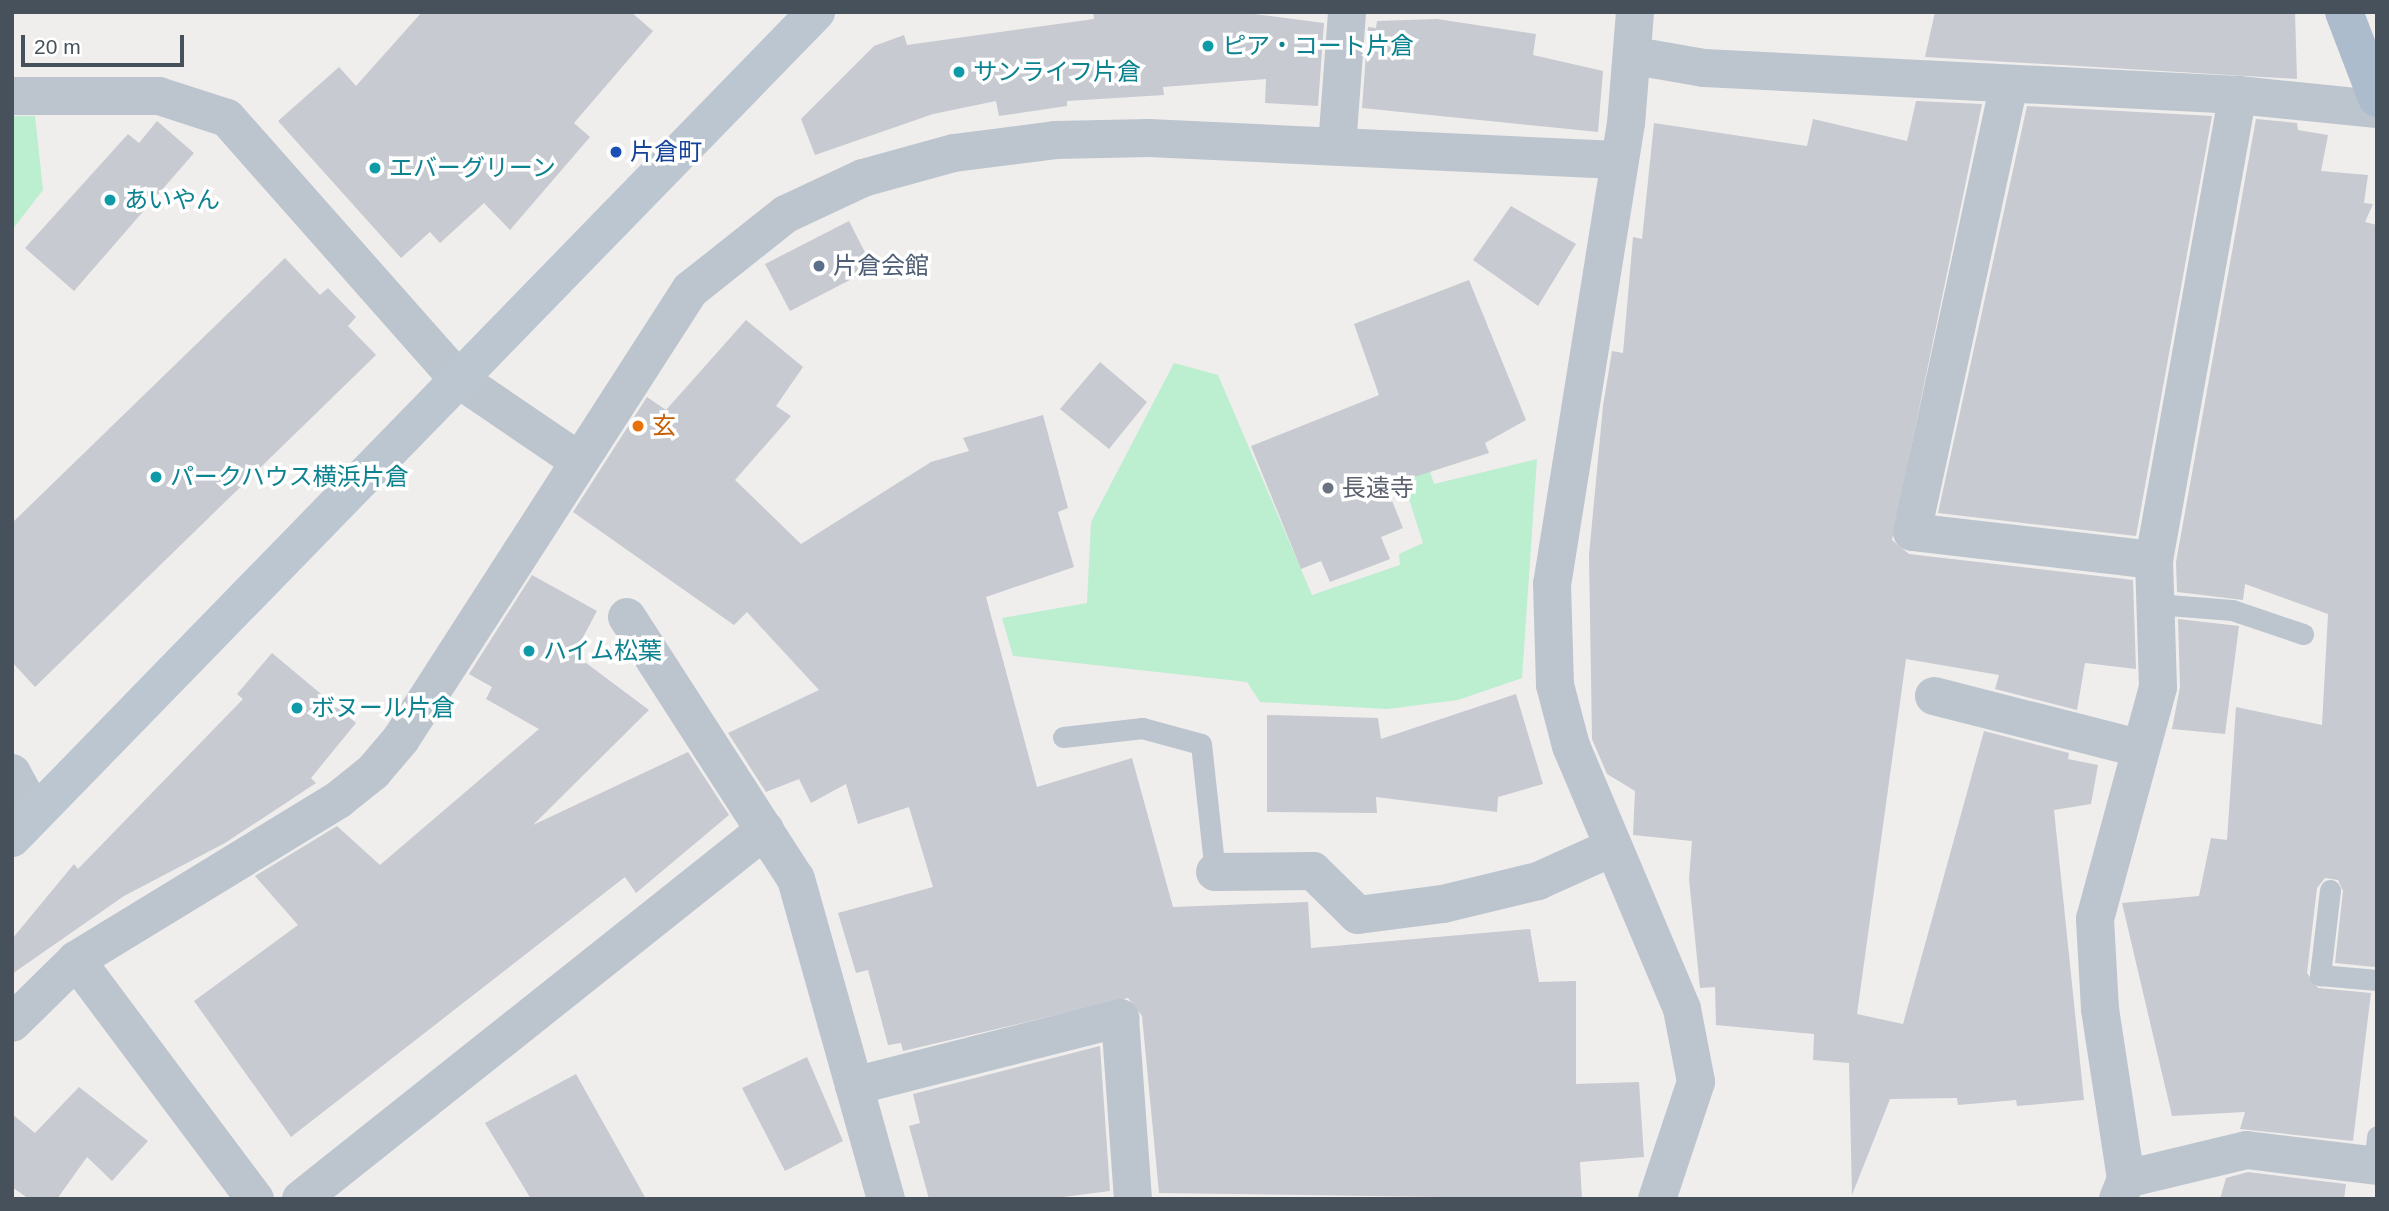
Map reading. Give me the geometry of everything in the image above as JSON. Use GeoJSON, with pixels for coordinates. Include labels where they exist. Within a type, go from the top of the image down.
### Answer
{"type":"FeatureCollection","features":[{"type":"Feature","properties":{"kind":"main road"},"geometry":{"type":"LineString","coordinates":[[2344,12],[2377,98]]}},
{"type":"Feature","properties":{"kind":"street"},"geometry":{"type":"LineString","coordinates":[[23,825],[816,12]]}},
{"type":"Feature","properties":{"kind":"street"},"geometry":{"type":"LineString","coordinates":[[1337,146],[1347,12]]}},
{"type":"Feature","properties":{"kind":"street"},"geometry":{"type":"LineString","coordinates":[[1634,12],[1635,56],[1552,584],[1555,685],[1611,848],[1682,1009],[1696,1082],[1657,1199]]}},
{"type":"Feature","properties":{"kind":"street"},"geometry":{"type":"LineString","coordinates":[[1635,56],[1704,68],[2238,95],[2377,109]]}},
{"type":"Feature","properties":{"kind":"street"},"geometry":{"type":"LineString","coordinates":[[2009,83],[1912,532],[2154,560]]}},
{"type":"Feature","properties":{"kind":"street"},"geometry":{"type":"LineString","coordinates":[[2238,95],[2154,560],[2158,687],[2138,748],[2095,919],[2100,1009],[2122,1189],[2247,1150],[2376,1156]]}},
{"type":"Feature","properties":{"kind":"street"},"geometry":{"type":"LineString","coordinates":[[12,96],[159,96],[227,118],[457,378],[576,459]]}},
{"type":"Feature","properties":{"kind":"street"},"geometry":{"type":"LineString","coordinates":[[12,1023],[76,960],[338,800],[373,772],[401,739],[576,459],[690,290],[786,214],[863,178],[954,153],[1055,140],[1337,146],[1617,160]]}},
{"type":"Feature","properties":{"kind":"street"},"geometry":{"type":"LineString","coordinates":[[627,617],[796,880],[886,1199]]}},
{"type":"Feature","properties":{"kind":"street"},"geometry":{"type":"LineString","coordinates":[[1934,696],[2138,748]]}},
{"type":"Feature","properties":{"kind":"street"},"geometry":{"type":"LineString","coordinates":[[12,773],[23,825]]}},
{"type":"Feature","properties":{"kind":"street"},"geometry":{"type":"LineString","coordinates":[[301,1199],[765,830]]}},
{"type":"Feature","properties":{"kind":"street"},"geometry":{"type":"LineString","coordinates":[[1215,872],[1313,872],[1358,915],[1443,904],[1538,881],[1611,848]]}},
{"type":"Feature","properties":{"kind":"street"},"geometry":{"type":"LineString","coordinates":[[76,960],[255,1199]]}},
{"type":"Feature","properties":{"kind":"street"},"geometry":{"type":"LineString","coordinates":[[854,1086],[1120,1018],[1133,1199]]}},
{"type":"Feature","properties":{"kind":"lane"},"geometry":{"type":"LineString","coordinates":[[2156,604],[2232,610],[2303,634]]}},
{"type":"Feature","properties":{"kind":"lane"},"geometry":{"type":"LineString","coordinates":[[1063,737],[1142,728],[1201,744],[1215,872]]}},
{"type":"Feature","properties":{"kind":"lane"},"geometry":{"type":"LineString","coordinates":[[2330,890],[2320,975],[2377,980]]}},
{"type":"Feature","properties":{"kind":"green space"},"geometry":{"type":"Polygon","coordinates":[[[12,116],[35,116],[43,190],[12,230],[12,116]]]}},
{"type":"Feature","properties":{"kind":"green space"},"geometry":{"type":"Polygon","coordinates":[[[1174,363],[1218,375],[1312,595],[1400,565],[1399,554],[1423,543],[1400,471],[1428,465],[1434,484],[1537,459],[1522,678],[1458,700],[1387,709],[1260,702],[1247,682],[1013,656],[1002,618],[1087,603],[1091,522],[1174,363]]]}},
{"type":"Feature","properties":{"kind":"building"},"geometry":{"type":"Polygon","coordinates":[[[422,12],[631,12],[653,31],[574,123],[590,137],[510,230],[484,203],[440,243],[430,232],[401,258],[278,121],[339,67],[356,86],[422,12]]]}},
{"type":"Feature","properties":{"kind":"building"},"geometry":{"type":"Polygon","coordinates":[[[1093,12],[1239,12],[1324,23],[1318,106],[1265,103],[1266,79],[1163,87],[1164,95],[1067,101],[1067,106],[999,116],[996,101],[933,114],[815,155],[801,119],[874,46],[904,35],[907,45],[1094,19],[1093,12]]]}},
{"type":"Feature","properties":{"kind":"building"},"geometry":{"type":"Polygon","coordinates":[[[1935,12],[2295,12],[2297,79],[1925,57],[1935,12]]]}},
{"type":"Feature","properties":{"kind":"building"},"geometry":{"type":"Polygon","coordinates":[[[1437,19],[1536,34],[1533,55],[1603,71],[1598,132],[1362,108],[1368,27],[1376,28],[1377,21],[1437,19]]]}},
{"type":"Feature","properties":{"kind":"building"},"geometry":{"type":"Polygon","coordinates":[[[1916,101],[1982,104],[1892,540],[1909,554],[2133,580],[2136,669],[2085,663],[2077,710],[1995,689],[1999,675],[1906,659],[1857,1014],[1903,1024],[1984,731],[2069,753],[2068,759],[2098,765],[2091,804],[2054,810],[2084,1100],[2017,1106],[2016,1100],[1958,1105],[1957,1098],[1890,1099],[1852,1195],[1849,1063],[1813,1060],[1814,1034],[1716,1025],[1715,987],[1700,988],[1689,879],[1692,841],[1633,835],[1635,791],[1607,774],[1592,739],[1589,555],[1603,406],[1612,351],[1623,353],[1633,237],[1642,239],[1654,123],[1807,146],[1813,119],[1907,141],[1916,101]]]}},
{"type":"Feature","properties":{"kind":"building"},"geometry":{"type":"Polygon","coordinates":[[[2027,106],[2212,116],[2136,536],[1938,513],[2027,106]]]}},
{"type":"Feature","properties":{"kind":"building"},"geometry":{"type":"Polygon","coordinates":[[[2256,119],[2297,123],[2298,130],[2328,135],[2321,171],[2368,175],[2364,203],[2373,204],[2365,222],[2377,225],[2377,958],[2375,967],[2335,963],[2343,891],[2338,880],[2325,878],[2317,888],[2307,973],[2318,988],[2371,993],[2353,1141],[2240,1129],[2245,1112],[2172,1116],[2122,903],[2199,896],[2211,838],[2227,840],[2236,707],[2322,725],[2328,614],[2245,584],[2243,600],[2177,592],[2176,562],[2256,119]]]}},
{"type":"Feature","properties":{"kind":"building","name":"あいやん"},"geometry":{"type":"Polygon","coordinates":[[[157,121],[194,153],[74,291],[25,248],[128,134],[139,143],[157,121]]]}},
{"type":"Feature","properties":{"kind":"building"},"geometry":{"type":"Polygon","coordinates":[[[1511,206],[1576,244],[1538,306],[1473,260],[1511,206]]]}},
{"type":"Feature","properties":{"kind":"building","name":"片倉会館"},"geometry":{"type":"Polygon","coordinates":[[[849,221],[873,268],[790,311],[765,264],[849,221]]]}},
{"type":"Feature","properties":{"kind":"building","name":"パークハウス横浜片倉"},"geometry":{"type":"Polygon","coordinates":[[[285,258],[320,295],[328,288],[356,317],[348,326],[376,355],[35,687],[12,662],[12,523],[285,258]]]}},
{"type":"Feature","properties":{"kind":"building"},"geometry":{"type":"Polygon","coordinates":[[[1469,280],[1526,420],[1485,443],[1489,453],[1386,486],[1403,528],[1381,537],[1390,559],[1330,582],[1321,561],[1301,569],[1251,446],[1379,395],[1354,324],[1469,280]]]}},
{"type":"Feature","properties":{"kind":"building"},"geometry":{"type":"Polygon","coordinates":[[[746,320],[803,367],[776,406],[791,416],[735,480],[801,544],[931,462],[969,451],[963,438],[1043,415],[1068,508],[1058,512],[1074,567],[986,597],[1037,787],[1132,758],[1173,907],[1308,902],[1311,948],[1530,929],[1539,982],[1576,981],[1576,1084],[1639,1082],[1644,1157],[1580,1162],[1582,1199],[1159,1193],[1142,1016],[1128,998],[903,1051],[901,1043],[888,1045],[868,970],[856,973],[838,913],[933,887],[909,807],[858,824],[846,784],[811,803],[799,779],[766,792],[728,733],[819,690],[747,612],[734,625],[573,512],[647,397],[666,410],[746,320]]]}},
{"type":"Feature","properties":{"kind":"building"},"geometry":{"type":"Polygon","coordinates":[[[1100,362],[1147,402],[1109,449],[1060,409],[1100,362]]]}},
{"type":"Feature","properties":{"kind":"building"},"geometry":{"type":"Polygon","coordinates":[[[532,575],[597,611],[574,654],[649,710],[533,825],[688,752],[729,815],[636,893],[625,877],[291,1137],[194,1001],[298,925],[255,876],[337,826],[380,865],[539,729],[486,699],[492,687],[469,674],[532,575]]]}},
{"type":"Feature","properties":{"kind":"building"},"geometry":{"type":"Polygon","coordinates":[[[2178,619],[2239,626],[2225,734],[2172,729],[2180,687],[2178,619]]]}},
{"type":"Feature","properties":{"kind":"building"},"geometry":{"type":"Polygon","coordinates":[[[272,653],[356,723],[311,778],[316,783],[225,843],[124,896],[12,974],[12,939],[74,864],[78,869],[243,699],[237,694],[272,653]]]}},
{"type":"Feature","properties":{"kind":"building"},"geometry":{"type":"Polygon","coordinates":[[[1516,694],[1543,784],[1498,797],[1497,812],[1376,797],[1377,813],[1267,812],[1267,715],[1378,718],[1381,739],[1516,694]]]}},
{"type":"Feature","properties":{"kind":"building"},"geometry":{"type":"Polygon","coordinates":[[[1100,1046],[1110,1191],[1047,1199],[929,1199],[909,1126],[920,1123],[913,1094],[1100,1046]]]}},
{"type":"Feature","properties":{"kind":"building"},"geometry":{"type":"Polygon","coordinates":[[[807,1057],[843,1141],[785,1171],[742,1088],[807,1057]]]}},
{"type":"Feature","properties":{"kind":"building"},"geometry":{"type":"Polygon","coordinates":[[[576,1074],[646,1199],[531,1199],[485,1123],[576,1074]]]}},
{"type":"Feature","properties":{"kind":"building"},"geometry":{"type":"Polygon","coordinates":[[[79,1087],[148,1141],[112,1181],[87,1157],[57,1199],[29,1199],[12,1187],[12,1114],[35,1133],[79,1087]]]}},
{"type":"Feature","properties":{"kind":"building"},"geometry":{"type":"Polygon","coordinates":[[[2248,1172],[2346,1184],[2344,1199],[2220,1199],[2226,1178],[2248,1172]]]}},
{"type":"Feature","properties":{"kind":"place","name":"ピア・コート片倉"},"geometry":{"type":"Point","coordinates":[1208,46]}},
{"type":"Feature","properties":{"kind":"place","name":"サンライフ片倉"},"geometry":{"type":"Point","coordinates":[959,72]}},
{"type":"Feature","properties":{"kind":"place","name":"片倉町"},"geometry":{"type":"Point","coordinates":[616,152]}},
{"type":"Feature","properties":{"kind":"place","name":"エバーグリーン"},"geometry":{"type":"Point","coordinates":[375,168]}},
{"type":"Feature","properties":{"kind":"place","name":"あいやん"},"geometry":{"type":"Point","coordinates":[110,200]}},
{"type":"Feature","properties":{"kind":"place","name":"片倉会館"},"geometry":{"type":"Point","coordinates":[819,266]}},
{"type":"Feature","properties":{"kind":"place","name":"玄"},"geometry":{"type":"Point","coordinates":[638,426]}},
{"type":"Feature","properties":{"kind":"place","name":"パークハウス横浜片倉"},"geometry":{"type":"Point","coordinates":[156,477]}},
{"type":"Feature","properties":{"kind":"place","name":"長遠寺"},"geometry":{"type":"Point","coordinates":[1328,488]}},
{"type":"Feature","properties":{"kind":"place","name":"ハイム松葉"},"geometry":{"type":"Point","coordinates":[529,651]}},
{"type":"Feature","properties":{"kind":"place","name":"ボヌール片倉"},"geometry":{"type":"Point","coordinates":[297,708]}}]}
